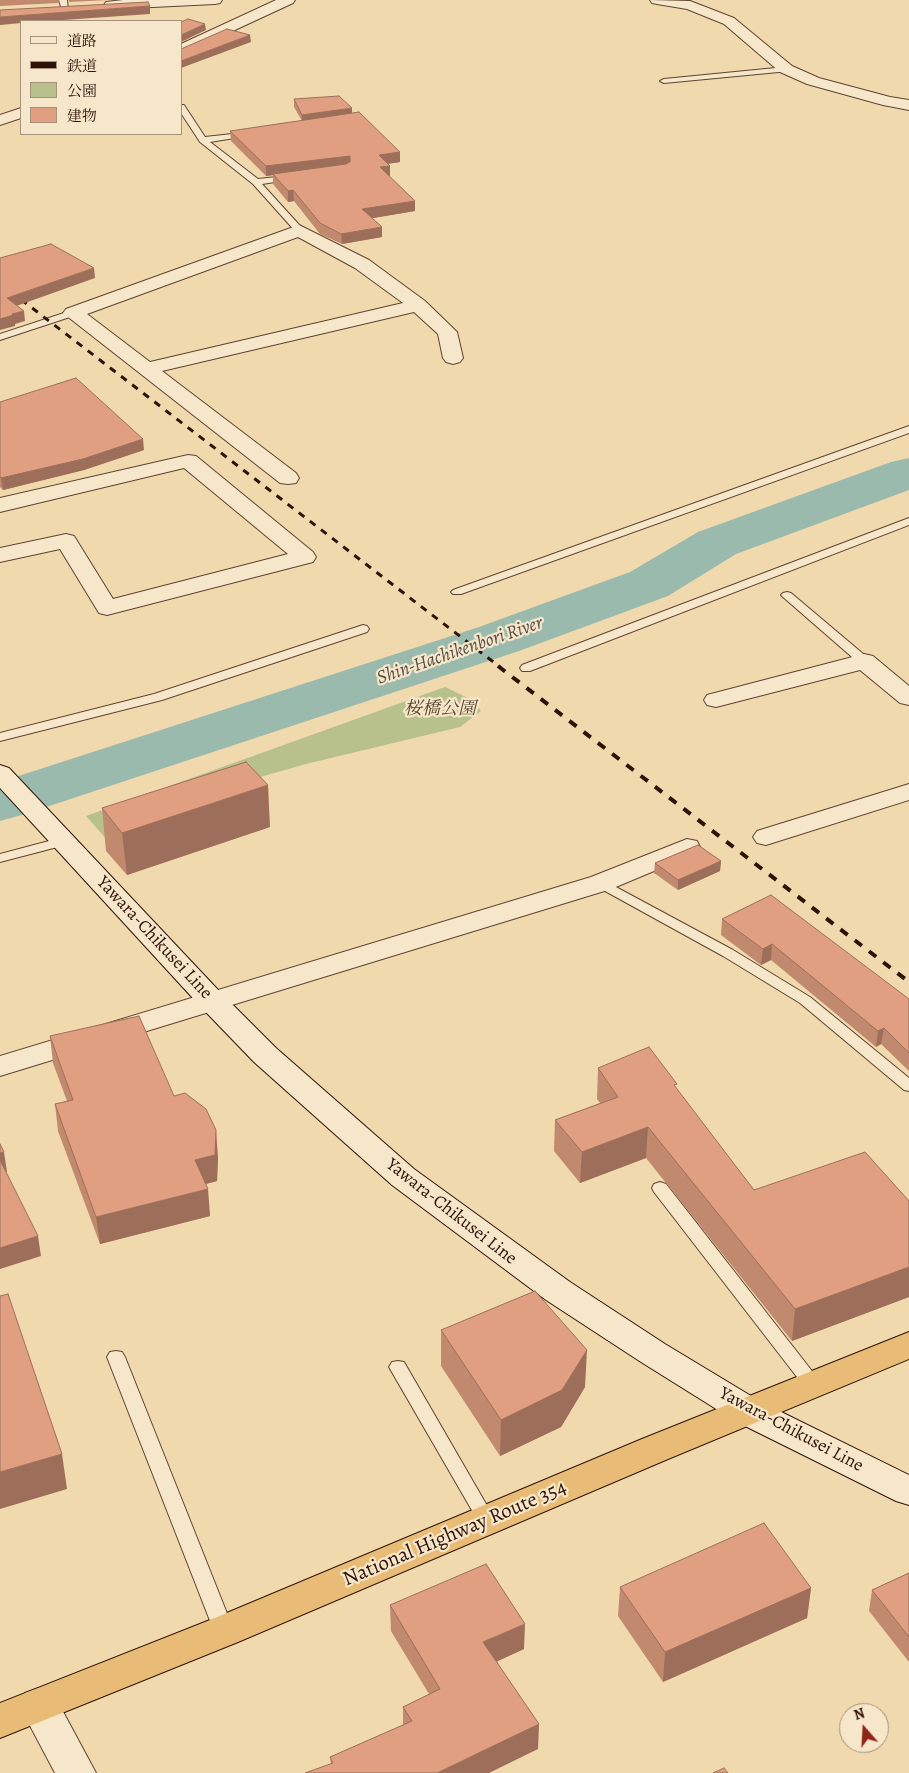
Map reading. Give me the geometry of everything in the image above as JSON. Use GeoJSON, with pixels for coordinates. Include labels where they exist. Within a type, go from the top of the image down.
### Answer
{"type":"FeatureCollection","features":[{"type":"Feature","properties":{"kind":"highway","name":"National Highway Route 354"},"geometry":{"type":"LineString","coordinates":[[0,1721],[224,1630],[655,1449],[909,1345]]}},
{"type":"Feature","properties":{"kind":"street"},"geometry":{"type":"LineString","coordinates":[[95,6],[215,0]]}},
{"type":"Feature","properties":{"kind":"street"},"geometry":{"type":"LineString","coordinates":[[182,50],[288,0]]}},
{"type":"Feature","properties":{"kind":"street"},"geometry":{"type":"LineString","coordinates":[[663,0],[690,5],[729,21],[786,68],[813,81],[839,90],[909,105]]}},
{"type":"Feature","properties":{"kind":"street"},"geometry":{"type":"LineString","coordinates":[[46,9],[68,5]]}},
{"type":"Feature","properties":{"kind":"street"},"geometry":{"type":"LineString","coordinates":[[0,120],[20,113]]}},
{"type":"Feature","properties":{"kind":"street"},"geometry":{"type":"LineString","coordinates":[[73,313],[299,230],[362,264],[418,305],[447,332],[454,358]]}},
{"type":"Feature","properties":{"kind":"street"},"geometry":{"type":"LineString","coordinates":[[146,369],[418,305]]}},
{"type":"Feature","properties":{"kind":"street"},"geometry":{"type":"LineString","coordinates":[[73,313],[288,478]]}},
{"type":"Feature","properties":{"kind":"street"},"geometry":{"type":"LineString","coordinates":[[0,505],[188,461],[305,557],[108,608],[66,542],[4,548]]}},
{"type":"Feature","properties":{"kind":"street"},"geometry":{"type":"LineString","coordinates":[[716,700],[864,661],[909,698]]}},
{"type":"Feature","properties":{"kind":"street","name":"Yawara-Chikusei Line"},"geometry":{"type":"LineString","coordinates":[[0,773],[211,1000],[265,1055],[419,1189],[558,1291],[749,1412],[909,1491]]}},
{"type":"Feature","properties":{"kind":"street"},"geometry":{"type":"LineString","coordinates":[[766,837],[909,792]]}},
{"type":"Feature","properties":{"kind":"street"},"geometry":{"type":"LineString","coordinates":[[0,1066],[601,882],[687,847]]}},
{"type":"Feature","properties":{"kind":"street"},"geometry":{"type":"LineString","coordinates":[[39,1705],[76,1773]]}},
{"type":"Feature","properties":{"kind":"lane"},"geometry":{"type":"LineString","coordinates":[[664,81],[786,68]]}},
{"type":"Feature","properties":{"kind":"lane"},"geometry":{"type":"LineString","coordinates":[[182,108],[203,140],[256,182],[299,230]]}},
{"type":"Feature","properties":{"kind":"lane"},"geometry":{"type":"LineString","coordinates":[[203,140],[261,132]]}},
{"type":"Feature","properties":{"kind":"lane"},"geometry":{"type":"LineString","coordinates":[[256,182],[301,176]]}},
{"type":"Feature","properties":{"kind":"lane"},"geometry":{"type":"LineString","coordinates":[[0,337],[73,313]]}},
{"type":"Feature","properties":{"kind":"lane"},"geometry":{"type":"LineString","coordinates":[[457,592],[909,429]]}},
{"type":"Feature","properties":{"kind":"lane"},"geometry":{"type":"LineString","coordinates":[[526,668],[909,521]]}},
{"type":"Feature","properties":{"kind":"lane"},"geometry":{"type":"LineString","coordinates":[[787,595],[864,661]]}},
{"type":"Feature","properties":{"kind":"lane"},"geometry":{"type":"LineString","coordinates":[[0,737],[158,697],[363,629]]}},
{"type":"Feature","properties":{"kind":"lane"},"geometry":{"type":"LineString","coordinates":[[0,858],[59,836]]}},
{"type":"Feature","properties":{"kind":"lane"},"geometry":{"type":"LineString","coordinates":[[601,882],[728,953],[805,1000],[909,1086]]}},
{"type":"Feature","properties":{"kind":"lane"},"geometry":{"type":"LineString","coordinates":[[660,1188],[812,1385]]}},
{"type":"Feature","properties":{"kind":"lane"},"geometry":{"type":"LineString","coordinates":[[116,1356],[224,1630]]}},
{"type":"Feature","properties":{"kind":"lane"},"geometry":{"type":"LineString","coordinates":[[398,1367],[487,1521]]}},
{"type":"Feature","properties":{"kind":"green space","name":"桜橋公園"},"geometry":{"type":"Polygon","coordinates":[[[445,687],[470,699],[481,711],[460,727],[306,764],[225,787],[109,842],[86,816],[445,687]]]}},
{"type":"Feature","properties":{"kind":"building"},"geometry":{"type":"Polygon","coordinates":[[[148,2],[150,6],[0,17],[0,10],[148,2]]]}},
{"type":"Feature","properties":{"kind":"building"},"geometry":{"type":"Polygon","coordinates":[[[188,19],[205,24],[182,35],[182,22],[188,19]]]}},
{"type":"Feature","properties":{"kind":"building"},"geometry":{"type":"Polygon","coordinates":[[[227,29],[250,35],[182,61],[182,49],[227,29]]]}},
{"type":"Feature","properties":{"kind":"building"},"geometry":{"type":"Polygon","coordinates":[[[339,96],[352,108],[302,115],[294,99],[339,96]]]}},
{"type":"Feature","properties":{"kind":"building"},"geometry":{"type":"Polygon","coordinates":[[[359,112],[400,152],[379,155],[390,166],[380,167],[415,201],[362,209],[382,227],[341,234],[320,223],[293,190],[288,191],[273,174],[346,164],[350,162],[350,156],[266,166],[230,131],[359,112]]]}},
{"type":"Feature","properties":{"kind":"building"},"geometry":{"type":"Polygon","coordinates":[[[51,244],[94,268],[7,298],[24,311],[0,319],[0,258],[51,244]]]}},
{"type":"Feature","properties":{"kind":"building"},"geometry":{"type":"Polygon","coordinates":[[[76,378],[143,439],[83,459],[1,478],[0,402],[76,378]]]}},
{"type":"Feature","properties":{"kind":"building"},"geometry":{"type":"Polygon","coordinates":[[[246,762],[268,785],[122,833],[102,808],[246,762]]]}},
{"type":"Feature","properties":{"kind":"building"},"geometry":{"type":"Polygon","coordinates":[[[698,845],[721,861],[678,880],[655,863],[698,845]]]}},
{"type":"Feature","properties":{"kind":"building"},"geometry":{"type":"Polygon","coordinates":[[[771,895],[909,999],[909,1053],[884,1028],[878,1031],[772,944],[763,949],[722,919],[771,895]]]}},
{"type":"Feature","properties":{"kind":"building"},"geometry":{"type":"Polygon","coordinates":[[[139,1016],[174,1096],[185,1093],[206,1109],[216,1130],[215,1155],[195,1160],[208,1189],[96,1217],[55,1104],[73,1100],[50,1036],[139,1016]]]}},
{"type":"Feature","properties":{"kind":"building"},"geometry":{"type":"Polygon","coordinates":[[[649,1047],[677,1084],[674,1085],[754,1190],[865,1152],[909,1201],[909,1267],[795,1309],[648,1127],[582,1152],[555,1120],[618,1097],[598,1068],[649,1047]]]}},
{"type":"Feature","properties":{"kind":"building"},"geometry":{"type":"Polygon","coordinates":[[[0,1144],[4,1152],[0,1153],[0,1144]]]}},
{"type":"Feature","properties":{"kind":"building"},"geometry":{"type":"Polygon","coordinates":[[[0,1160],[38,1236],[0,1248],[0,1160]]]}},
{"type":"Feature","properties":{"kind":"building"},"geometry":{"type":"Polygon","coordinates":[[[535,1291],[587,1350],[562,1390],[501,1420],[441,1330],[535,1291]]]}},
{"type":"Feature","properties":{"kind":"building"},"geometry":{"type":"Polygon","coordinates":[[[8,1294],[62,1454],[0,1472],[0,1296],[8,1294]]]}},
{"type":"Feature","properties":{"kind":"building"},"geometry":{"type":"Polygon","coordinates":[[[764,1523],[811,1588],[665,1652],[620,1587],[764,1523]]]}},
{"type":"Feature","properties":{"kind":"building"},"geometry":{"type":"Polygon","coordinates":[[[486,1564],[525,1624],[483,1642],[539,1724],[437,1773],[305,1773],[333,1763],[330,1757],[412,1721],[403,1707],[440,1689],[390,1605],[486,1564]]]}},
{"type":"Feature","properties":{"kind":"building"},"geometry":{"type":"Polygon","coordinates":[[[909,1573],[909,1637],[872,1590],[909,1573]]]}},
{"type":"Feature","properties":{"kind":"building"},"geometry":{"type":"Polygon","coordinates":[[[724,1768],[728,1773],[713,1773],[724,1768]]]}},
{"type":"Feature","properties":{"kind":"waterway","name":"Shin-Hachikenbori River"},"geometry":{"type":"LineString","coordinates":[[0,802],[499,639],[649,584],[717,543],[909,473]]}},
{"type":"Feature","properties":{"kind":"railway"},"geometry":{"type":"LineString","coordinates":[[0,283],[12,292]]}},
{"type":"Feature","properties":{"kind":"railway"},"geometry":{"type":"LineString","coordinates":[[10,291],[500,667]]}},
{"type":"Feature","properties":{"kind":"railway"},"geometry":{"type":"LineString","coordinates":[[498,666],[909,982]]}}]}
